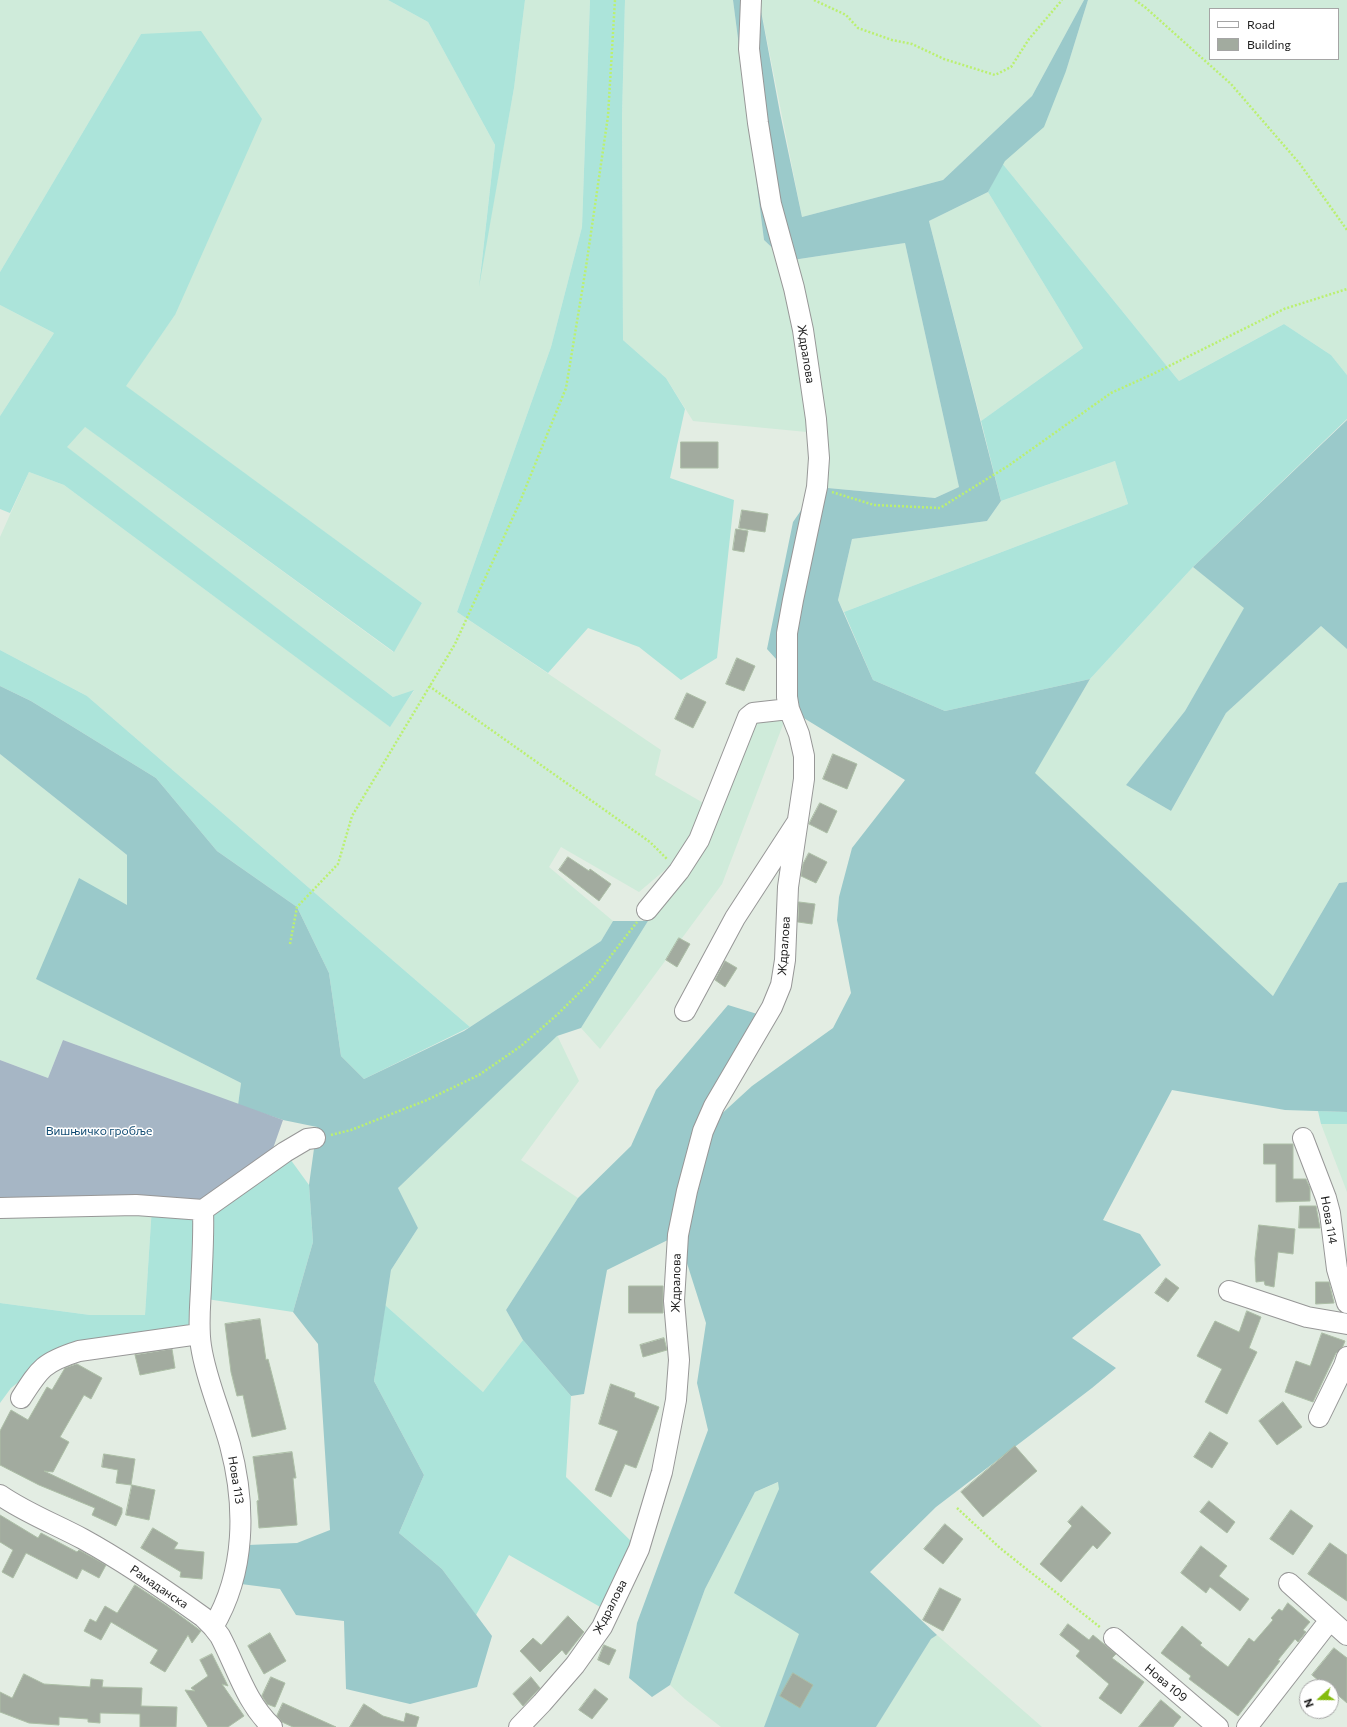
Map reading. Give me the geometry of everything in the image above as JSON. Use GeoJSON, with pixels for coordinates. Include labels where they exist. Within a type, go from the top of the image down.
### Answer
{"type":"FeatureCollection","features":[{"type":"Feature","properties":{"kind":"street","name":"Ждралова"},"geometry":{"type":"LineString","coordinates":[[519,1727],[575,1665],[602,1627],[639,1549],[662,1472],[676,1400],[679,1360],[674,1301],[678,1235],[703,1130],[714,1106],[772,1007],[781,985],[785,960],[788,887],[804,779],[804,756],[800,734],[789,709],[787,697],[787,633],[792,600],[817,487],[819,458],[816,419],[803,330],[794,288],[771,204],[758,123],[749,49],[751,0]]}},
{"type":"Feature","properties":{"kind":"street"},"geometry":{"type":"LineString","coordinates":[[647,910],[679,871],[699,840],[748,716],[758,712],[789,709]]}},
{"type":"Feature","properties":{"kind":"street","name":"Ждралова"},"geometry":{"type":"LineString","coordinates":[[685,1011],[734,918],[798,820]]}},
{"type":"Feature","properties":{"kind":"street"},"geometry":{"type":"LineString","coordinates":[[0,1208],[136,1205],[203,1210],[285,1152],[307,1139],[315,1138]]}},
{"type":"Feature","properties":{"kind":"street","name":"Нова 114"},"geometry":{"type":"LineString","coordinates":[[1303,1138],[1330,1212],[1337,1269],[1347,1303]]}},
{"type":"Feature","properties":{"kind":"street","name":"Нова 113"},"geometry":{"type":"LineString","coordinates":[[203,1210],[204,1233],[199,1334],[205,1363],[230,1445],[236,1471],[241,1520],[234,1579],[224,1608],[213,1626]]}},
{"type":"Feature","properties":{"kind":"street"},"geometry":{"type":"LineString","coordinates":[[1229,1291],[1307,1316],[1347,1324]]}},
{"type":"Feature","properties":{"kind":"street"},"geometry":{"type":"LineString","coordinates":[[22,1398],[38,1372],[60,1357],[79,1351],[199,1334]]}},
{"type":"Feature","properties":{"kind":"street"},"geometry":{"type":"LineString","coordinates":[[1319,1417],[1346,1363]]}},
{"type":"Feature","properties":{"kind":"street","name":"Рамаданска"},"geometry":{"type":"LineString","coordinates":[[0,1495],[40,1519],[115,1557],[180,1600],[213,1626],[224,1643],[250,1702],[257,1712],[272,1727]]}},
{"type":"Feature","properties":{"kind":"street"},"geometry":{"type":"LineString","coordinates":[[1289,1583],[1347,1634]]}},
{"type":"Feature","properties":{"kind":"street"},"geometry":{"type":"LineString","coordinates":[[1247,1727],[1330,1620]]}},
{"type":"Feature","properties":{"kind":"street","name":"Нова 109"},"geometry":{"type":"LineString","coordinates":[[1114,1638],[1218,1727]]}},
{"type":"Feature","properties":{"kind":"path"},"geometry":{"type":"LineString","coordinates":[[290,944],[297,907],[338,864],[352,816],[455,644],[516,511],[566,388],[586,267],[608,116],[615,0]]}},
{"type":"Feature","properties":{"kind":"path"},"geometry":{"type":"LineString","coordinates":[[814,0],[846,15],[858,28],[912,44],[944,59],[995,75],[1011,67],[1029,39],[1062,0]]}},
{"type":"Feature","properties":{"kind":"path"},"geometry":{"type":"LineString","coordinates":[[1135,0],[1146,8],[1231,84],[1300,164],[1347,230]]}},
{"type":"Feature","properties":{"kind":"path"},"geometry":{"type":"LineString","coordinates":[[817,487],[874,505],[940,508],[1008,466],[1111,393],[1155,373],[1284,309],[1347,289]]}},
{"type":"Feature","properties":{"kind":"path"},"geometry":{"type":"LineString","coordinates":[[429,686],[650,842],[679,871]]}},
{"type":"Feature","properties":{"kind":"path"},"geometry":{"type":"LineString","coordinates":[[315,1138],[337,1134],[358,1127],[427,1100],[479,1075],[521,1046],[558,1014],[592,980],[647,910]]}},
{"type":"Feature","properties":{"kind":"path"},"geometry":{"type":"LineString","coordinates":[[957,1508],[1000,1548],[1114,1638]]}},
{"type":"Feature","properties":{"kind":"green space"},"geometry":{"type":"Polygon","coordinates":[[[0,0],[388,0],[428,22],[495,145],[480,277],[514,88],[525,0],[590,0],[582,227],[551,347],[457,612],[661,750],[655,775],[712,808],[750,715],[789,709],[722,884],[600,1049],[581,1028],[648,921],[662,892],[672,864],[639,892],[561,847],[549,867],[613,921],[601,941],[470,1027],[87,696],[0,650],[0,537],[29,472],[64,485],[389,726],[414,691],[393,697],[66,447],[84,426],[393,652],[422,603],[125,386],[175,315],[141,34],[0,272],[0,0]]]}},
{"type":"Feature","properties":{"kind":"green space"},"geometry":{"type":"Polygon","coordinates":[[[625,0],[733,0],[764,240],[786,261],[905,243],[959,487],[935,498],[817,487],[817,433],[693,421],[666,378],[623,340],[622,116],[625,0]]]}},
{"type":"Feature","properties":{"kind":"green space"},"geometry":{"type":"Polygon","coordinates":[[[759,0],[1084,0],[1032,96],[943,180],[802,217],[759,0]]]}},
{"type":"Feature","properties":{"kind":"green space"},"geometry":{"type":"Polygon","coordinates":[[[1088,0],[1347,0],[1347,375],[1331,355],[1284,324],[1179,381],[1002,163],[1066,71],[1088,0]]]}},
{"type":"Feature","properties":{"kind":"green space"},"geometry":{"type":"Polygon","coordinates":[[[988,192],[1083,348],[981,421],[929,221],[988,192]]]}},
{"type":"Feature","properties":{"kind":"green space"},"geometry":{"type":"Polygon","coordinates":[[[0,305],[54,333],[0,416],[0,305]]]}},
{"type":"Feature","properties":{"kind":"green space"},"geometry":{"type":"Polygon","coordinates":[[[1115,461],[1128,504],[844,612],[838,600],[852,539],[987,521],[1001,501],[1115,461]]]}},
{"type":"Feature","properties":{"kind":"green space"},"geometry":{"type":"Polygon","coordinates":[[[1193,567],[1245,607],[1185,711],[1126,785],[1171,811],[1226,713],[1321,626],[1347,649],[1347,882],[1339,883],[1273,996],[1034,773],[1090,679],[1193,567]]]}},
{"type":"Feature","properties":{"kind":"green space"},"geometry":{"type":"Polygon","coordinates":[[[0,754],[127,855],[127,905],[37,979],[241,1083],[238,1105],[63,1040],[48,1078],[0,1060],[0,754]]]}},
{"type":"Feature","properties":{"kind":"green space"},"geometry":{"type":"Polygon","coordinates":[[[557,1035],[579,1081],[521,1160],[578,1198],[506,1310],[523,1340],[483,1392],[385,1305],[391,1270],[418,1228],[398,1188],[557,1035]]]}},
{"type":"Feature","properties":{"kind":"green space","name":"Вишњичко гробље"},"geometry":{"type":"Polygon","coordinates":[[[63,1040],[283,1120],[270,1157],[210,1205],[0,1204],[0,1060],[48,1078],[63,1040]]]}},
{"type":"Feature","properties":{"kind":"green space"},"geometry":{"type":"Polygon","coordinates":[[[1321,1124],[1347,1124],[1347,1192],[1321,1124]]]}},
{"type":"Feature","properties":{"kind":"green space"},"geometry":{"type":"Polygon","coordinates":[[[152,1206],[145,1315],[90,1315],[0,1303],[0,1207],[152,1206]]]}},
{"type":"Feature","properties":{"kind":"green space"},"geometry":{"type":"Polygon","coordinates":[[[779,1482],[800,1634],[764,1727],[721,1727],[685,1699],[670,1685],[705,1589],[755,1492],[779,1482]]]}},
{"type":"Feature","properties":{"kind":"green space"},"geometry":{"type":"Polygon","coordinates":[[[937,1635],[1042,1727],[876,1727],[931,1639],[937,1635]]]}},
{"type":"Feature","properties":{"kind":"shaded area"},"geometry":{"type":"Polygon","coordinates":[[[388,0],[525,0],[514,88],[479,287],[495,145],[428,22],[388,0]]]}},
{"type":"Feature","properties":{"kind":"shaded area"},"geometry":{"type":"Polygon","coordinates":[[[590,0],[625,0],[622,116],[623,340],[666,378],[685,409],[670,478],[734,500],[717,658],[681,680],[639,647],[588,628],[548,673],[457,612],[551,347],[582,227],[590,0]]]}},
{"type":"Feature","properties":{"kind":"shaded area"},"geometry":{"type":"Polygon","coordinates":[[[733,0],[759,0],[780,113],[802,217],[943,180],[1032,96],[1084,0],[1088,0],[1066,71],[1044,127],[1005,161],[988,192],[929,221],[1001,501],[987,521],[852,539],[838,600],[873,680],[945,711],[1090,679],[1035,773],[1273,996],[1339,883],[1347,882],[1347,1112],[1285,1110],[1172,1090],[1103,1220],[1140,1234],[1161,1265],[1072,1338],[1116,1368],[936,1507],[870,1572],[937,1635],[931,1639],[876,1727],[764,1727],[799,1634],[734,1593],[779,1489],[778,1482],[755,1492],[705,1589],[670,1685],[652,1697],[629,1678],[637,1623],[708,1430],[697,1383],[706,1323],[678,1235],[607,1270],[584,1394],[571,1396],[523,1340],[506,1310],[578,1198],[631,1146],[656,1090],[728,1005],[767,1017],[705,1129],[752,1086],[833,1028],[851,993],[837,920],[839,897],[852,848],[905,780],[789,709],[786,670],[767,649],[793,522],[817,487],[935,498],[959,487],[905,243],[786,261],[764,240],[733,0]]]}},
{"type":"Feature","properties":{"kind":"shaded area"},"geometry":{"type":"Polygon","coordinates":[[[201,31],[262,119],[175,315],[126,386],[422,603],[394,652],[85,427],[67,447],[393,697],[414,690],[390,727],[64,485],[29,472],[10,513],[0,509],[0,416],[54,333],[0,305],[0,272],[141,34],[201,31]]]}},
{"type":"Feature","properties":{"kind":"shaded area"},"geometry":{"type":"Polygon","coordinates":[[[1002,163],[1179,381],[1284,324],[1331,355],[1347,375],[1347,419],[1193,567],[1090,679],[945,711],[873,680],[844,612],[1128,504],[1115,461],[1001,501],[981,421],[1083,348],[988,192],[1002,163]]]}},
{"type":"Feature","properties":{"kind":"shaded area"},"geometry":{"type":"Polygon","coordinates":[[[1347,420],[1347,649],[1321,626],[1226,713],[1171,811],[1126,785],[1185,711],[1244,608],[1193,567],[1347,420]]]}},
{"type":"Feature","properties":{"kind":"shaded area"},"geometry":{"type":"Polygon","coordinates":[[[0,650],[87,696],[470,1027],[364,1079],[341,1056],[329,973],[297,907],[217,851],[156,778],[31,701],[0,686],[0,650]]]}},
{"type":"Feature","properties":{"kind":"shaded area"},"geometry":{"type":"Polygon","coordinates":[[[0,686],[31,701],[156,778],[217,851],[297,907],[329,973],[341,1056],[364,1079],[464,1031],[601,941],[613,921],[648,921],[581,1028],[557,1036],[398,1188],[418,1228],[391,1270],[374,1381],[424,1475],[399,1533],[442,1569],[492,1636],[477,1687],[410,1704],[346,1689],[344,1621],[296,1615],[280,1589],[241,1584],[248,1545],[297,1543],[330,1530],[318,1344],[293,1312],[313,1242],[309,1185],[317,1127],[283,1120],[238,1105],[241,1083],[36,979],[79,878],[127,905],[127,855],[0,754],[0,686]]]}},
{"type":"Feature","properties":{"kind":"shaded area"},"geometry":{"type":"Polygon","coordinates":[[[1318,1111],[1347,1112],[1347,1124],[1321,1124],[1318,1111]]]}},
{"type":"Feature","properties":{"kind":"shaded area"},"geometry":{"type":"Polygon","coordinates":[[[285,1152],[309,1185],[313,1242],[293,1312],[200,1298],[199,1324],[30,1373],[11,1388],[0,1403],[0,1303],[90,1315],[145,1315],[152,1206],[285,1152]]]}},
{"type":"Feature","properties":{"kind":"shaded area"},"geometry":{"type":"Polygon","coordinates":[[[385,1305],[483,1392],[523,1340],[571,1396],[566,1477],[639,1549],[609,1612],[509,1555],[476,1615],[442,1569],[399,1533],[424,1475],[374,1381],[385,1305]]]}},
{"type":"Feature","properties":{"kind":"building"},"geometry":{"type":"Polygon","coordinates":[[[681,442],[718,442],[718,468],[681,468],[681,442]]]}},
{"type":"Feature","properties":{"kind":"building"},"geometry":{"type":"Polygon","coordinates":[[[742,510],[768,514],[765,532],[739,528],[742,510]]]}},
{"type":"Feature","properties":{"kind":"building"},"geometry":{"type":"Polygon","coordinates":[[[736,529],[748,531],[744,552],[733,550],[736,529]]]}},
{"type":"Feature","properties":{"kind":"building"},"geometry":{"type":"Polygon","coordinates":[[[737,658],[755,666],[744,691],[726,684],[737,658]]]}},
{"type":"Feature","properties":{"kind":"building"},"geometry":{"type":"Polygon","coordinates":[[[687,693],[706,702],[693,728],[675,719],[687,693]]]}},
{"type":"Feature","properties":{"kind":"building"},"geometry":{"type":"Polygon","coordinates":[[[833,754],[857,764],[847,789],[823,779],[833,754]]]}},
{"type":"Feature","properties":{"kind":"building"},"geometry":{"type":"Polygon","coordinates":[[[820,803],[837,811],[827,833],[809,824],[820,803]]]}},
{"type":"Feature","properties":{"kind":"building"},"geometry":{"type":"Polygon","coordinates":[[[809,853],[827,862],[816,883],[801,876],[803,864],[809,853]]]}},
{"type":"Feature","properties":{"kind":"building"},"geometry":{"type":"Polygon","coordinates":[[[568,857],[589,871],[590,869],[611,884],[599,901],[559,870],[568,857]]]}},
{"type":"Feature","properties":{"kind":"building"},"geometry":{"type":"Polygon","coordinates":[[[799,902],[815,904],[812,924],[798,922],[799,902]]]}},
{"type":"Feature","properties":{"kind":"building"},"geometry":{"type":"Polygon","coordinates":[[[679,938],[690,944],[677,967],[666,960],[679,938]]]}},
{"type":"Feature","properties":{"kind":"building"},"geometry":{"type":"Polygon","coordinates":[[[725,961],[737,968],[725,987],[715,980],[725,961]]]}},
{"type":"Feature","properties":{"kind":"building"},"geometry":{"type":"Polygon","coordinates":[[[1264,1144],[1293,1144],[1293,1179],[1306,1179],[1310,1188],[1310,1201],[1276,1202],[1276,1164],[1264,1164],[1264,1144]]]}},
{"type":"Feature","properties":{"kind":"building"},"geometry":{"type":"Polygon","coordinates":[[[1300,1206],[1316,1206],[1320,1228],[1299,1228],[1300,1206]]]}},
{"type":"Feature","properties":{"kind":"building"},"geometry":{"type":"Polygon","coordinates":[[[1259,1225],[1295,1229],[1293,1254],[1278,1252],[1274,1287],[1265,1285],[1264,1281],[1256,1282],[1255,1259],[1259,1225]]]}},
{"type":"Feature","properties":{"kind":"building"},"geometry":{"type":"Polygon","coordinates":[[[1166,1278],[1179,1288],[1168,1302],[1155,1293],[1166,1278]]]}},
{"type":"Feature","properties":{"kind":"building"},"geometry":{"type":"Polygon","coordinates":[[[1316,1282],[1329,1282],[1334,1303],[1316,1304],[1316,1282]]]}},
{"type":"Feature","properties":{"kind":"building"},"geometry":{"type":"Polygon","coordinates":[[[629,1286],[663,1286],[663,1313],[629,1313],[629,1286]]]}},
{"type":"Feature","properties":{"kind":"building"},"geometry":{"type":"Polygon","coordinates":[[[1247,1311],[1261,1317],[1249,1348],[1257,1352],[1227,1414],[1205,1402],[1222,1369],[1197,1356],[1215,1321],[1239,1332],[1247,1311]]]}},
{"type":"Feature","properties":{"kind":"building"},"geometry":{"type":"Polygon","coordinates":[[[260,1319],[266,1360],[268,1359],[286,1429],[252,1437],[243,1395],[237,1396],[231,1372],[225,1324],[260,1319]]]}},
{"type":"Feature","properties":{"kind":"building"},"geometry":{"type":"Polygon","coordinates":[[[1322,1333],[1345,1341],[1343,1346],[1336,1353],[1313,1402],[1285,1392],[1296,1361],[1310,1366],[1322,1333]]]}},
{"type":"Feature","properties":{"kind":"building"},"geometry":{"type":"Polygon","coordinates":[[[664,1338],[667,1350],[643,1357],[640,1345],[664,1338]]]}},
{"type":"Feature","properties":{"kind":"building"},"geometry":{"type":"Polygon","coordinates":[[[172,1349],[175,1368],[140,1375],[135,1355],[172,1349]]]}},
{"type":"Feature","properties":{"kind":"building"},"geometry":{"type":"Polygon","coordinates":[[[77,1364],[102,1378],[91,1399],[84,1395],[60,1437],[69,1442],[53,1472],[44,1471],[122,1508],[122,1513],[116,1526],[92,1515],[95,1508],[39,1485],[0,1465],[0,1431],[11,1410],[28,1420],[47,1387],[52,1390],[65,1368],[77,1364]]]}},
{"type":"Feature","properties":{"kind":"building"},"geometry":{"type":"Polygon","coordinates":[[[611,1384],[635,1393],[634,1397],[659,1407],[636,1468],[625,1464],[611,1497],[595,1490],[618,1431],[599,1424],[611,1384]]]}},
{"type":"Feature","properties":{"kind":"building"},"geometry":{"type":"Polygon","coordinates":[[[1283,1402],[1302,1427],[1277,1445],[1259,1421],[1283,1402]]]}},
{"type":"Feature","properties":{"kind":"building"},"geometry":{"type":"Polygon","coordinates":[[[1210,1432],[1228,1443],[1212,1468],[1194,1457],[1210,1432]]]}},
{"type":"Feature","properties":{"kind":"building"},"geometry":{"type":"Polygon","coordinates":[[[1015,1446],[1037,1471],[983,1517],[961,1492],[1015,1446]]]}},
{"type":"Feature","properties":{"kind":"building"},"geometry":{"type":"Polygon","coordinates":[[[292,1452],[296,1478],[293,1478],[297,1525],[259,1528],[257,1501],[259,1500],[253,1457],[292,1452]]]}},
{"type":"Feature","properties":{"kind":"building"},"geometry":{"type":"Polygon","coordinates":[[[104,1454],[135,1459],[131,1485],[116,1483],[118,1470],[102,1467],[104,1454]]]}},
{"type":"Feature","properties":{"kind":"building"},"geometry":{"type":"Polygon","coordinates":[[[132,1485],[155,1490],[149,1520],[126,1515],[132,1485]]]}},
{"type":"Feature","properties":{"kind":"building"},"geometry":{"type":"Polygon","coordinates":[[[1209,1501],[1235,1522],[1227,1533],[1200,1512],[1209,1501]]]}},
{"type":"Feature","properties":{"kind":"building"},"geometry":{"type":"Polygon","coordinates":[[[1082,1506],[1111,1533],[1097,1549],[1093,1545],[1061,1582],[1040,1564],[1072,1526],[1068,1522],[1082,1506]]]}},
{"type":"Feature","properties":{"kind":"building"},"geometry":{"type":"Polygon","coordinates":[[[1291,1510],[1313,1526],[1293,1555],[1270,1539],[1291,1510]]]}},
{"type":"Feature","properties":{"kind":"building"},"geometry":{"type":"Polygon","coordinates":[[[0,1515],[38,1538],[41,1533],[77,1552],[79,1550],[106,1565],[99,1578],[82,1569],[77,1579],[26,1553],[13,1578],[2,1572],[13,1550],[0,1542],[0,1515]]]}},
{"type":"Feature","properties":{"kind":"building"},"geometry":{"type":"Polygon","coordinates":[[[945,1524],[963,1539],[943,1564],[924,1549],[945,1524]]]}},
{"type":"Feature","properties":{"kind":"building"},"geometry":{"type":"Polygon","coordinates":[[[153,1528],[178,1543],[174,1549],[204,1552],[202,1579],[180,1577],[181,1572],[141,1548],[153,1528]]]}},
{"type":"Feature","properties":{"kind":"building"},"geometry":{"type":"Polygon","coordinates":[[[1330,1543],[1347,1555],[1347,1601],[1308,1574],[1330,1543]]]}},
{"type":"Feature","properties":{"kind":"building"},"geometry":{"type":"Polygon","coordinates":[[[1201,1546],[1227,1566],[1219,1576],[1249,1599],[1240,1611],[1210,1587],[1206,1593],[1181,1573],[1201,1546]]]}},
{"type":"Feature","properties":{"kind":"building"},"geometry":{"type":"Polygon","coordinates":[[[135,1585],[201,1631],[192,1643],[188,1635],[165,1672],[150,1663],[158,1650],[111,1622],[101,1640],[84,1631],[90,1619],[96,1622],[105,1606],[117,1613],[135,1585]]]}},
{"type":"Feature","properties":{"kind":"building"},"geometry":{"type":"Polygon","coordinates":[[[940,1588],[961,1599],[943,1631],[923,1620],[940,1588]]]}},
{"type":"Feature","properties":{"kind":"building"},"geometry":{"type":"Polygon","coordinates":[[[1288,1603],[1310,1622],[1303,1630],[1306,1632],[1298,1642],[1295,1639],[1278,1660],[1280,1661],[1238,1716],[1189,1679],[1191,1676],[1161,1653],[1182,1626],[1202,1643],[1200,1645],[1228,1667],[1249,1638],[1254,1642],[1273,1620],[1271,1618],[1279,1609],[1282,1611],[1288,1603]]]}},
{"type":"Feature","properties":{"kind":"building"},"geometry":{"type":"Polygon","coordinates":[[[568,1616],[584,1632],[566,1655],[562,1650],[540,1672],[520,1651],[533,1638],[541,1645],[568,1616]]]}},
{"type":"Feature","properties":{"kind":"building"},"geometry":{"type":"Polygon","coordinates":[[[1068,1624],[1089,1640],[1093,1635],[1116,1654],[1112,1658],[1144,1682],[1121,1714],[1099,1698],[1109,1684],[1076,1656],[1080,1651],[1060,1635],[1068,1624]]]}},
{"type":"Feature","properties":{"kind":"building"},"geometry":{"type":"Polygon","coordinates":[[[270,1633],[286,1661],[264,1674],[248,1646],[270,1633]]]}},
{"type":"Feature","properties":{"kind":"building"},"geometry":{"type":"Polygon","coordinates":[[[604,1645],[616,1650],[609,1665],[598,1660],[604,1645]]]}},
{"type":"Feature","properties":{"kind":"building"},"geometry":{"type":"Polygon","coordinates":[[[1334,1648],[1347,1658],[1347,1703],[1339,1696],[1339,1679],[1317,1679],[1312,1675],[1334,1648]]]}},
{"type":"Feature","properties":{"kind":"building"},"geometry":{"type":"Polygon","coordinates":[[[212,1654],[228,1686],[222,1684],[244,1716],[228,1727],[208,1727],[185,1690],[195,1691],[191,1688],[208,1676],[200,1660],[212,1654]]]}},
{"type":"Feature","properties":{"kind":"building"},"geometry":{"type":"Polygon","coordinates":[[[793,1673],[813,1685],[800,1708],[780,1696],[793,1673]]]}},
{"type":"Feature","properties":{"kind":"building"},"geometry":{"type":"Polygon","coordinates":[[[24,1674],[44,1684],[90,1687],[91,1679],[103,1680],[102,1687],[142,1688],[141,1706],[177,1707],[176,1727],[140,1727],[140,1714],[100,1713],[100,1723],[88,1722],[88,1719],[59,1717],[59,1725],[29,1723],[0,1712],[0,1692],[12,1698],[24,1674]]]}},
{"type":"Feature","properties":{"kind":"building"},"geometry":{"type":"Polygon","coordinates":[[[271,1677],[285,1683],[275,1707],[267,1704],[262,1696],[271,1677]]]}},
{"type":"Feature","properties":{"kind":"building"},"geometry":{"type":"Polygon","coordinates":[[[531,1677],[540,1688],[523,1706],[513,1694],[531,1677]]]}},
{"type":"Feature","properties":{"kind":"building"},"geometry":{"type":"Polygon","coordinates":[[[595,1689],[608,1699],[592,1719],[579,1710],[595,1689]]]}},
{"type":"Feature","properties":{"kind":"building"},"geometry":{"type":"Polygon","coordinates":[[[1161,1700],[1181,1717],[1173,1727],[1139,1727],[1161,1700]]]}},
{"type":"Feature","properties":{"kind":"building"},"geometry":{"type":"Polygon","coordinates":[[[283,1703],[336,1727],[293,1727],[282,1722],[277,1716],[283,1703]]]}},
{"type":"Feature","properties":{"kind":"building"},"geometry":{"type":"Polygon","coordinates":[[[364,1704],[383,1716],[404,1722],[406,1713],[419,1717],[416,1727],[350,1727],[364,1704]]]}}]}
